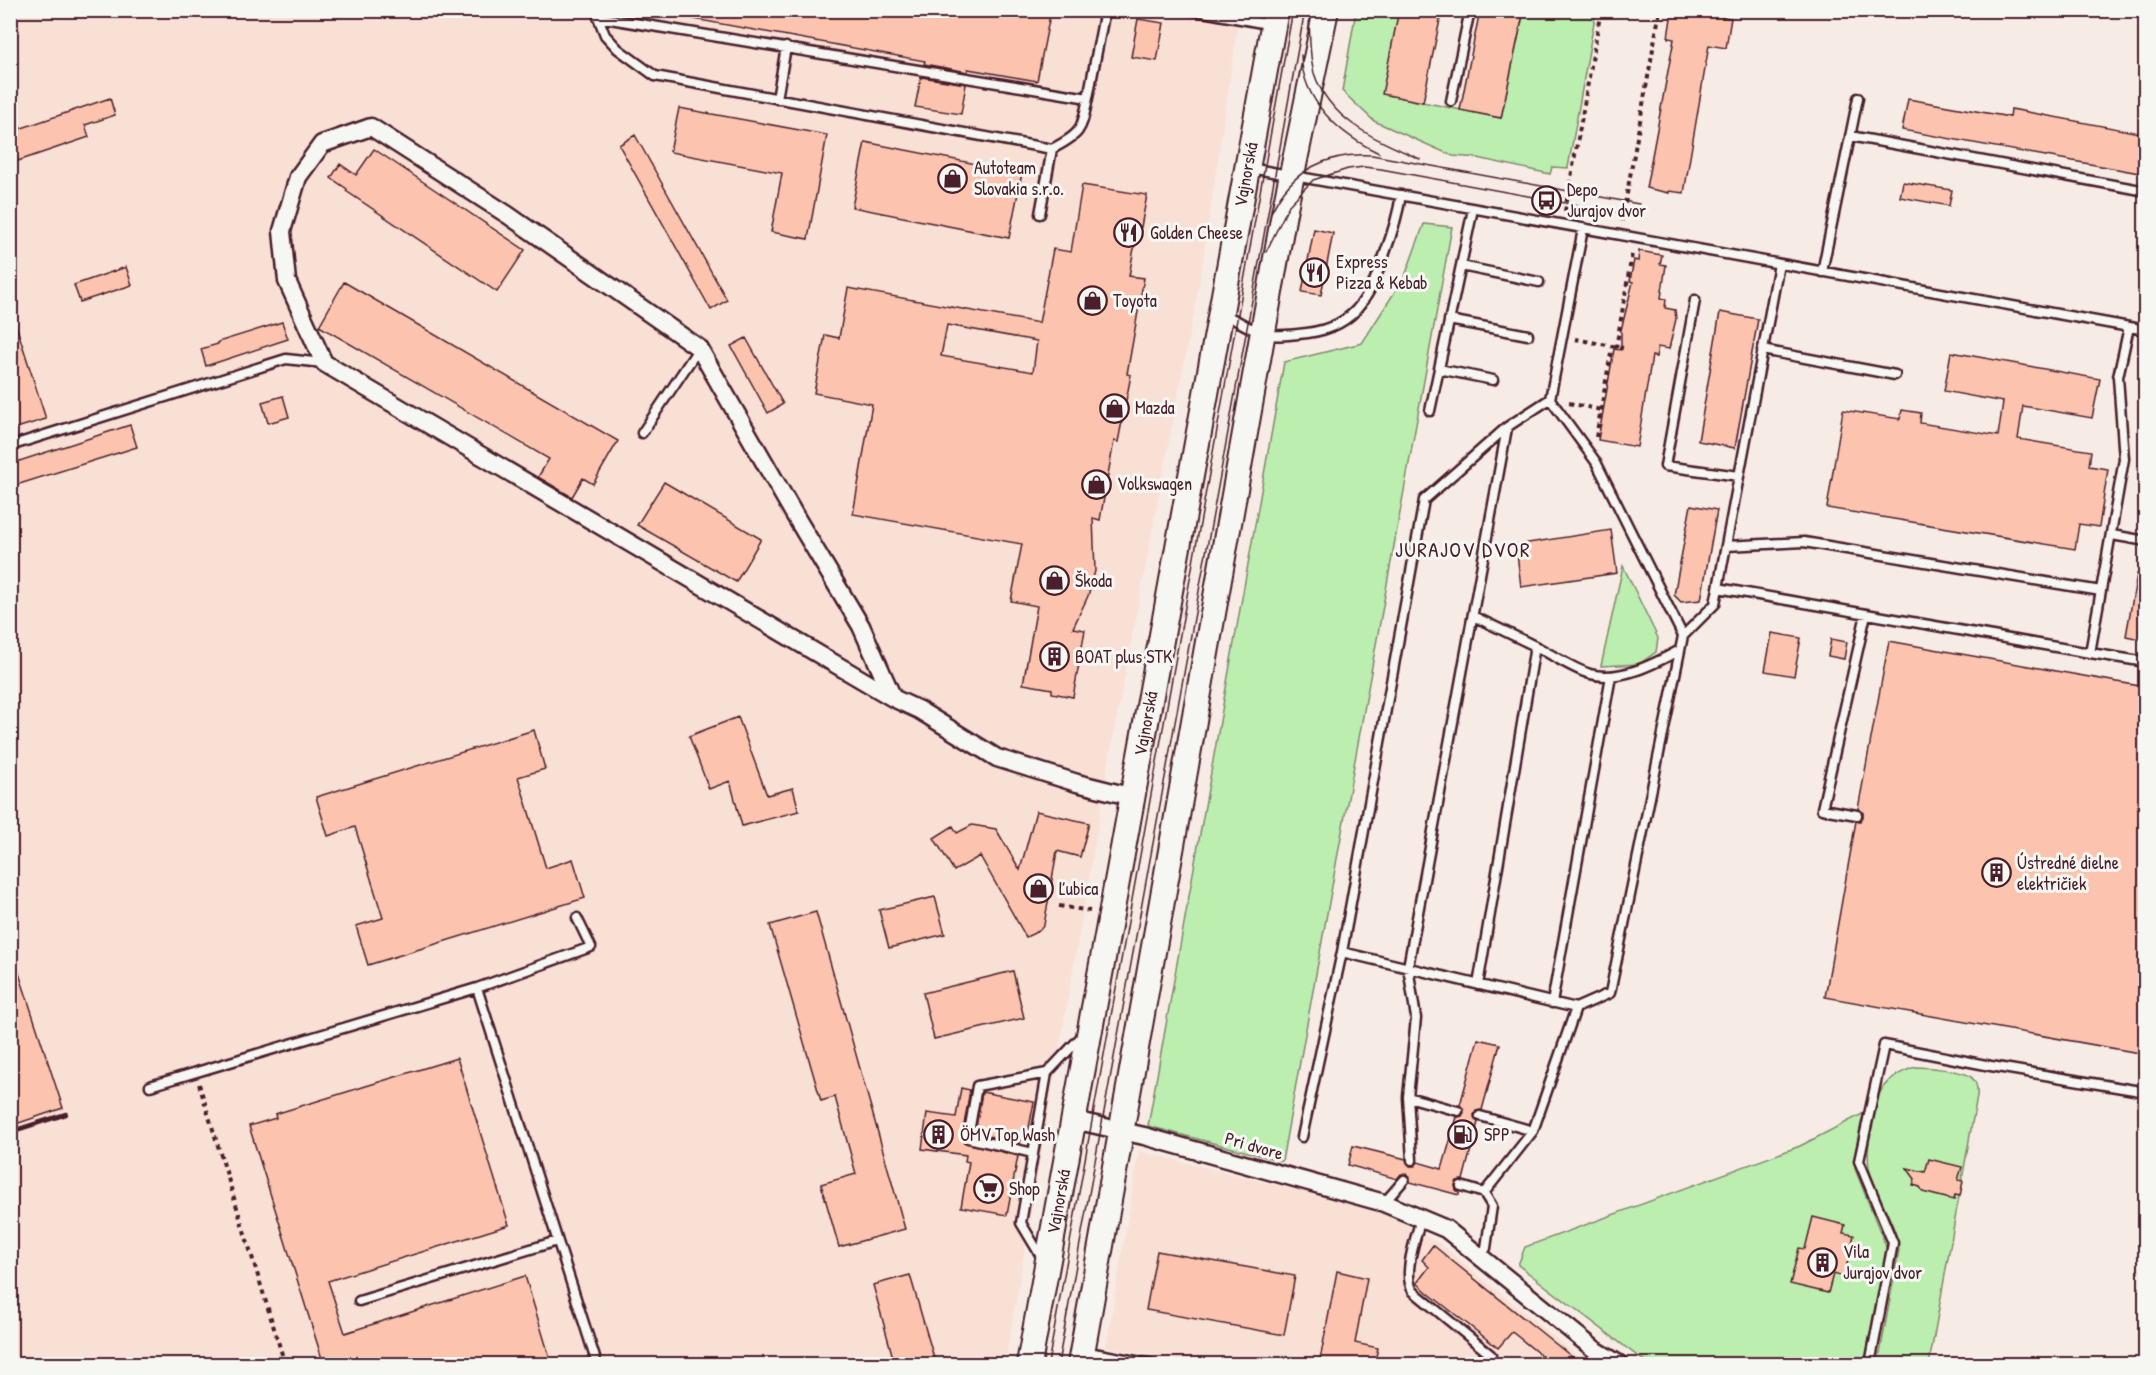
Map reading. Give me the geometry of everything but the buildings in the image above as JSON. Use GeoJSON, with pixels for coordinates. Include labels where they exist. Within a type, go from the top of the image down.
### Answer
{"type":"FeatureCollection","features":[{"type":"Feature","properties":{"kind":"main road"},"geometry":{"type":"LineString","coordinates":[[1082,1358],[1291,175],[1326,10]]}},
{"type":"Feature","properties":{"kind":"main road","name":"Vajnorská"},"geometry":{"type":"LineString","coordinates":[[1029,1365],[1274,18]]}},
{"type":"Feature","properties":{"kind":"street"},"geometry":{"type":"LineString","coordinates":[[893,698],[861,626],[699,348],[508,215],[370,127],[322,144],[298,177],[282,231],[286,281],[324,363],[893,698],[919,710],[997,758],[1077,783],[1133,797]]}},
{"type":"Feature","properties":{"kind":"street","name":"Pri dvore"},"geometry":{"type":"LineString","coordinates":[[1074,1120],[1384,1203],[1446,1229],[1594,1349],[1619,1365]]}},
{"type":"Feature","properties":{"kind":"lane"},"geometry":{"type":"LineString","coordinates":[[597,14],[605,35],[618,49],[655,76],[1052,149],[1075,137],[1081,130],[1105,10]]}},
{"type":"Feature","properties":{"kind":"lane"},"geometry":{"type":"LineString","coordinates":[[1192,10],[1274,18]]}},
{"type":"Feature","properties":{"kind":"lane"},"geometry":{"type":"LineString","coordinates":[[1451,101],[1470,10]]}},
{"type":"Feature","properties":{"kind":"lane"},"geometry":{"type":"LineString","coordinates":[[597,14],[1088,98]]}},
{"type":"Feature","properties":{"kind":"lane"},"geometry":{"type":"LineString","coordinates":[[777,99],[786,47]]}},
{"type":"Feature","properties":{"kind":"lane"},"geometry":{"type":"LineString","coordinates":[[1822,272],[1858,98]]}},
{"type":"Feature","properties":{"kind":"lane"},"geometry":{"type":"LineString","coordinates":[[1850,136],[2145,191]]}},
{"type":"Feature","properties":{"kind":"lane"},"geometry":{"type":"LineString","coordinates":[[1040,214],[1052,149]]}},
{"type":"Feature","properties":{"kind":"lane"},"geometry":{"type":"LineString","coordinates":[[1246,167],[2145,330]]}},
{"type":"Feature","properties":{"kind":"lane"},"geometry":{"type":"LineString","coordinates":[[1221,312],[1263,334],[1280,336],[1311,333],[1337,325],[1356,311],[1373,287],[1397,217],[1401,195]]}},
{"type":"Feature","properties":{"kind":"lane"},"geometry":{"type":"LineString","coordinates":[[1430,411],[1473,209]]}},
{"type":"Feature","properties":{"kind":"lane"},"geometry":{"type":"LineString","coordinates":[[1584,229],[1551,399],[1596,462],[1683,636]]}},
{"type":"Feature","properties":{"kind":"lane"},"geometry":{"type":"LineString","coordinates":[[1342,952],[1576,1008],[1610,993],[1683,636],[1715,604],[1779,264]]}},
{"type":"Feature","properties":{"kind":"lane"},"geometry":{"type":"LineString","coordinates":[[1461,266],[1539,282]]}},
{"type":"Feature","properties":{"kind":"lane"},"geometry":{"type":"LineString","coordinates":[[1695,300],[1665,466],[1739,476]]}},
{"type":"Feature","properties":{"kind":"lane"},"geometry":{"type":"LineString","coordinates":[[1449,320],[1528,335]]}},
{"type":"Feature","properties":{"kind":"lane"},"geometry":{"type":"LineString","coordinates":[[2090,653],[2124,459],[2118,377],[2129,327]]}},
{"type":"Feature","properties":{"kind":"lane"},"geometry":{"type":"LineString","coordinates":[[642,433],[699,348]]}},
{"type":"Feature","properties":{"kind":"lane"},"geometry":{"type":"LineString","coordinates":[[1762,350],[1894,375]]}},
{"type":"Feature","properties":{"kind":"lane"},"geometry":{"type":"LineString","coordinates":[[10,446],[286,359],[324,363]]}},
{"type":"Feature","properties":{"kind":"lane"},"geometry":{"type":"LineString","coordinates":[[1439,369],[1493,380]]}},
{"type":"Feature","properties":{"kind":"lane"},"geometry":{"type":"LineString","coordinates":[[1302,1137],[1342,952],[1424,500],[1507,427],[1551,399]]}},
{"type":"Feature","properties":{"kind":"lane"},"geometry":{"type":"LineString","coordinates":[[1412,1160],[1408,1097],[1416,1018],[1408,967],[1507,427]]}},
{"type":"Feature","properties":{"kind":"lane"},"geometry":{"type":"LineString","coordinates":[[2112,535],[2145,541]]}},
{"type":"Feature","properties":{"kind":"lane"},"geometry":{"type":"LineString","coordinates":[[1726,546],[1804,542],[2101,591]]}},
{"type":"Feature","properties":{"kind":"lane"},"geometry":{"type":"LineString","coordinates":[[1718,588],[2145,662]]}},
{"type":"Feature","properties":{"kind":"lane"},"geometry":{"type":"LineString","coordinates":[[1857,815],[1822,809],[1866,614]]}},
{"type":"Feature","properties":{"kind":"lane"},"geometry":{"type":"LineString","coordinates":[[1473,616],[1590,674],[1611,676],[1652,665],[1680,650]]}},
{"type":"Feature","properties":{"kind":"lane"},"geometry":{"type":"LineString","coordinates":[[1478,985],[1535,646]]}},
{"type":"Feature","properties":{"kind":"lane"},"geometry":{"type":"LineString","coordinates":[[1552,1003],[1611,676]]}},
{"type":"Feature","properties":{"kind":"lane"},"geometry":{"type":"LineString","coordinates":[[150,1086],[477,988],[591,947],[577,918]]}},
{"type":"Feature","properties":{"kind":"lane"},"geometry":{"type":"LineString","coordinates":[[477,988],[597,1365]]}},
{"type":"Feature","properties":{"kind":"lane"},"geometry":{"type":"LineString","coordinates":[[1484,1193],[1533,1131],[1576,1008]]}},
{"type":"Feature","properties":{"kind":"lane"},"geometry":{"type":"LineString","coordinates":[[1047,1267],[1021,1223],[1047,1073],[1091,1027]]}},
{"type":"Feature","properties":{"kind":"lane"},"geometry":{"type":"LineString","coordinates":[[1870,1365],[1893,1243],[1859,1161],[1884,1045],[2145,1092]]}},
{"type":"Feature","properties":{"kind":"lane"},"geometry":{"type":"LineString","coordinates":[[1033,1153],[968,1138],[977,1086],[1047,1073]]}},
{"type":"Feature","properties":{"kind":"lane"},"geometry":{"type":"LineString","coordinates":[[1408,1097],[1458,1111]]}},
{"type":"Feature","properties":{"kind":"lane"},"geometry":{"type":"LineString","coordinates":[[1480,1116],[1533,1131]]}},
{"type":"Feature","properties":{"kind":"lane"},"geometry":{"type":"LineString","coordinates":[[1384,1203],[1404,1180]]}},
{"type":"Feature","properties":{"kind":"lane"},"geometry":{"type":"LineString","coordinates":[[1461,1186],[1484,1193],[1492,1206],[1486,1248],[1481,1257]]}},
{"type":"Feature","properties":{"kind":"lane"},"geometry":{"type":"LineString","coordinates":[[1421,1218],[1408,1272],[1410,1286],[1413,1291],[1491,1355]]}},
{"type":"Feature","properties":{"kind":"lane"},"geometry":{"type":"LineString","coordinates":[[359,1301],[558,1241]]}},
{"type":"Feature","properties":{"kind":"lane"},"geometry":{"type":"LineString","coordinates":[[1082,1358],[1152,1365]]}},
{"type":"Feature","properties":{"kind":"path"},"geometry":{"type":"LineString","coordinates":[[1563,225],[1601,10]]}},
{"type":"Feature","properties":{"kind":"path"},"geometry":{"type":"LineString","coordinates":[[1619,235],[1660,10]]}},
{"type":"Feature","properties":{"kind":"path"},"geometry":{"type":"LineString","coordinates":[[1594,447],[1632,254]]}},
{"type":"Feature","properties":{"kind":"path"},"geometry":{"type":"LineString","coordinates":[[1563,336],[1623,348]]}},
{"type":"Feature","properties":{"kind":"path"},"geometry":{"type":"LineString","coordinates":[[1551,399],[1601,410]]}},
{"type":"Feature","properties":{"kind":"path"},"geometry":{"type":"LineString","coordinates":[[1059,906],[1092,912]]}},
{"type":"Feature","properties":{"kind":"path"},"geometry":{"type":"LineString","coordinates":[[195,1073],[285,1365]]}},
{"type":"Feature","properties":{"kind":"shaded area"},"geometry":{"type":"Polygon","coordinates":[[[10,11],[1240,11],[1201,274],[1113,738],[1005,1364],[11,1364],[10,11]]]}},
{"type":"Feature","properties":{"kind":"shaded area"},"geometry":{"type":"Polygon","coordinates":[[[1139,1151],[1381,1211],[1442,1245],[1587,1364],[1198,1364],[1106,1347],[1139,1151]]]}},
{"type":"Feature","properties":{"kind":"green space"},"geometry":{"type":"Polygon","coordinates":[[[1356,11],[1399,11],[1383,94],[1501,118],[1524,11],[1596,11],[1568,168],[1552,167],[1550,174],[1478,158],[1453,156],[1374,121],[1342,91],[1356,11]]]}},
{"type":"Feature","properties":{"kind":"green space"},"geometry":{"type":"Polygon","coordinates":[[[1424,224],[1452,227],[1282,1161],[1148,1126],[1284,362],[1362,343],[1405,276],[1424,224]]]}},
{"type":"Feature","properties":{"kind":"green space"},"geometry":{"type":"Polygon","coordinates":[[[1623,566],[1658,638],[1656,652],[1639,664],[1601,666],[1623,566]]]}},
{"type":"Feature","properties":{"kind":"green space"},"geometry":{"type":"Polygon","coordinates":[[[1915,1067],[1950,1070],[1968,1075],[1976,1084],[1977,1096],[1929,1364],[1878,1364],[1899,1250],[1894,1230],[1870,1172],[1868,1153],[1871,1128],[1876,1103],[1884,1086],[1898,1074],[1915,1067]]]}},
{"type":"Feature","properties":{"kind":"green space"},"geometry":{"type":"Polygon","coordinates":[[[1866,1112],[1855,1169],[1891,1259],[1871,1364],[1652,1364],[1640,1358],[1518,1265],[1525,1247],[1800,1146],[1866,1112]]]}},
{"type":"Feature","properties":{"kind":"tram line"},"geometry":{"type":"LineString","coordinates":[[1048,1364],[1293,10]]}},
{"type":"Feature","properties":{"kind":"tram line"},"geometry":{"type":"LineString","coordinates":[[1058,1364],[1305,10]]}},
{"type":"Feature","properties":{"kind":"tram line"},"geometry":{"type":"LineString","coordinates":[[1309,17],[1312,66],[1321,90],[1331,104],[1357,127],[1420,159]]}},
{"type":"Feature","properties":{"kind":"tram line"},"geometry":{"type":"LineString","coordinates":[[1301,55],[1303,72],[1316,102],[1337,126],[1379,153]]}},
{"type":"Feature","properties":{"kind":"tram line"},"geometry":{"type":"LineString","coordinates":[[1272,211],[1280,197],[1301,174],[1326,161],[1356,155],[1372,155],[1639,204]]}},
{"type":"Feature","properties":{"kind":"tram line"},"geometry":{"type":"LineString","coordinates":[[1266,252],[1289,205],[1313,180],[1348,169],[1364,167],[1641,217]]}},
{"type":"Feature","properties":{"kind":"railway"},"geometry":{"type":"LineString","coordinates":[[10,1132],[66,1114]]}},
{"type":"Feature","properties":{"kind":"place","name":"Autoteam Slovakia s.r.o."},"geometry":{"type":"Point","coordinates":[953,178]}},
{"type":"Feature","properties":{"kind":"place","name":"Depo Jurajov dvor"},"geometry":{"type":"Point","coordinates":[1546,200]}},
{"type":"Feature","properties":{"kind":"place","name":"Golden Cheese"},"geometry":{"type":"Point","coordinates":[1129,233]}},
{"type":"Feature","properties":{"kind":"place","name":"Express Pizza & Kebab"},"geometry":{"type":"Point","coordinates":[1315,272]}},
{"type":"Feature","properties":{"kind":"place","name":"Toyota"},"geometry":{"type":"Point","coordinates":[1092,301]}},
{"type":"Feature","properties":{"kind":"place","name":"Mazda"},"geometry":{"type":"Point","coordinates":[1114,408]}},
{"type":"Feature","properties":{"kind":"place","name":"Volkswagen"},"geometry":{"type":"Point","coordinates":[1096,484]}},
{"type":"Feature","properties":{"kind":"place","name":"Škoda"},"geometry":{"type":"Point","coordinates":[1054,581]}},
{"type":"Feature","properties":{"kind":"place","name":"BOAT plus STK"},"geometry":{"type":"Point","coordinates":[1054,657]}},
{"type":"Feature","properties":{"kind":"place","name":"Ústredné dielne električiek"},"geometry":{"type":"Point","coordinates":[1996,873]}},
{"type":"Feature","properties":{"kind":"place","name":"Ľubica"},"geometry":{"type":"Point","coordinates":[1038,889]}},
{"type":"Feature","properties":{"kind":"place","name":"ÖMV Top Wash"},"geometry":{"type":"Point","coordinates":[939,1135]}},
{"type":"Feature","properties":{"kind":"place","name":"SPP"},"geometry":{"type":"Point","coordinates":[1463,1135]}},
{"type":"Feature","properties":{"kind":"place","name":"Shop"},"geometry":{"type":"Point","coordinates":[988,1189]}},
{"type":"Feature","properties":{"kind":"place","name":"Vila Jurajov dvor"},"geometry":{"type":"Point","coordinates":[1822,1262]}},
{"type":"Feature","properties":{"kind":"district","name":"JURAJOV DVOR"},"geometry":{"type":"Point","coordinates":[1463,550]}}]}
